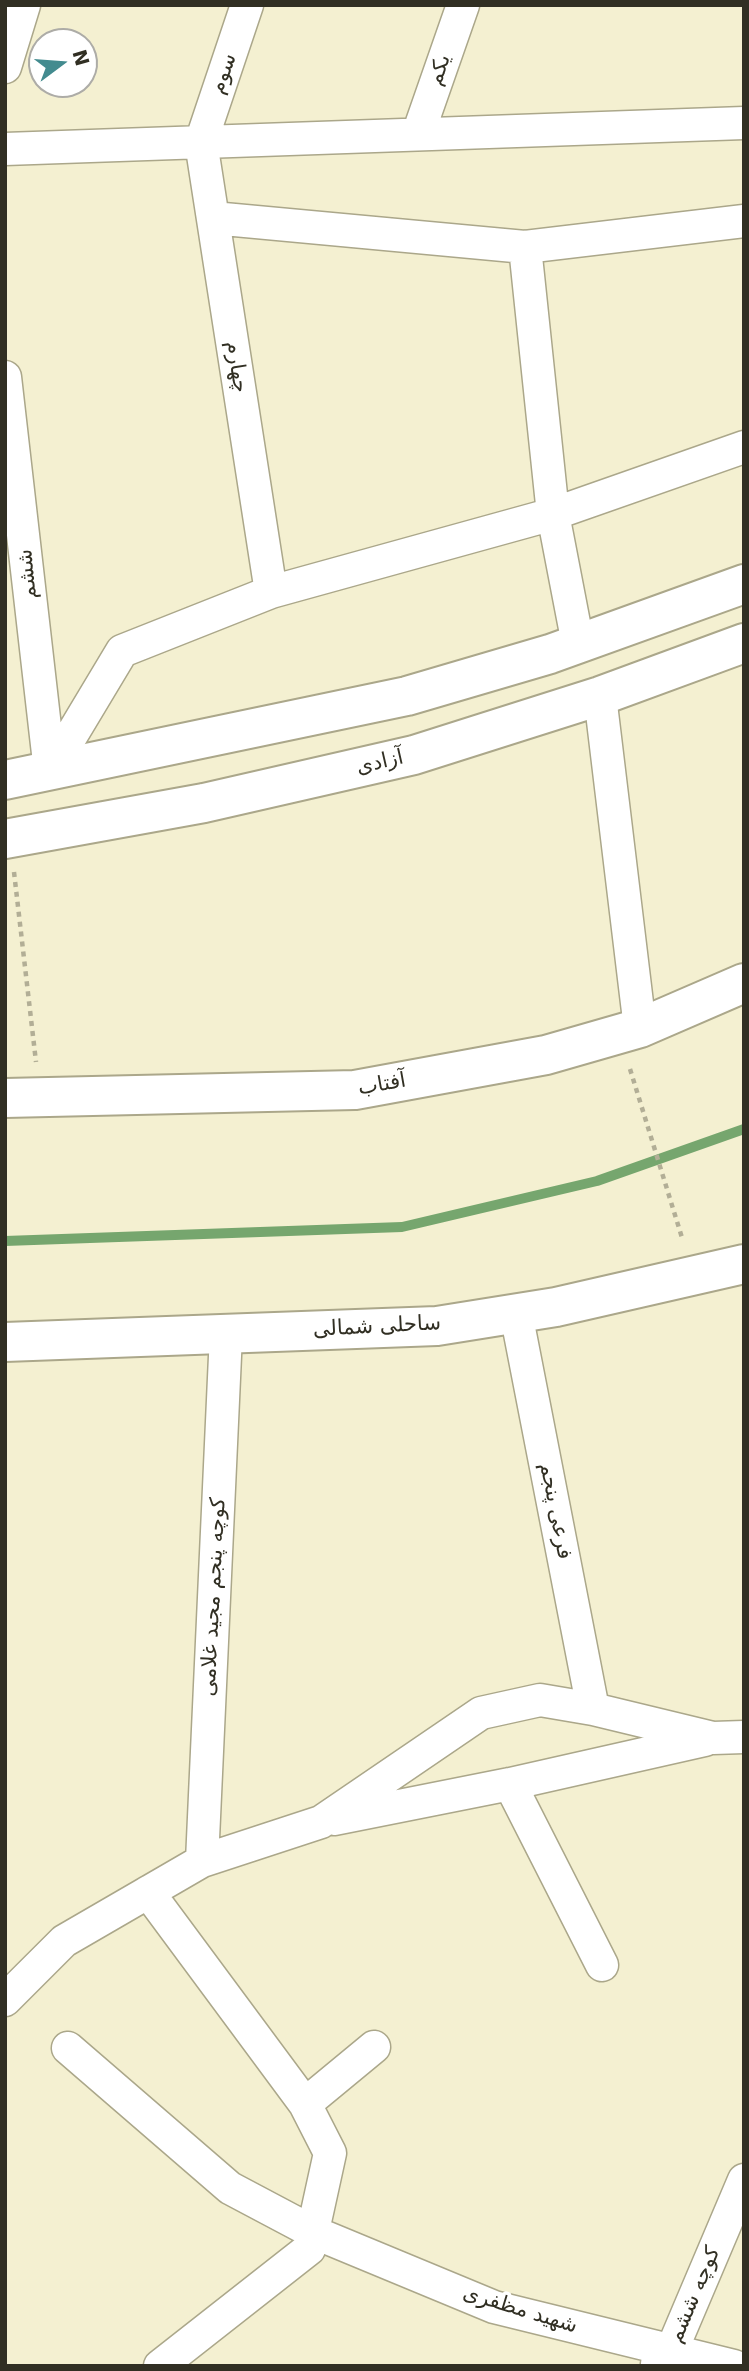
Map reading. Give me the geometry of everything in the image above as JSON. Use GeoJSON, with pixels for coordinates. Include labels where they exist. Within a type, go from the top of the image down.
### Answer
{"type":"FeatureCollection","features":[{"type":"Feature","properties":{"kind":"main road"},"geometry":{"type":"LineString","coordinates":[[5,780],[407,696],[578,644],[744,584]]}},
{"type":"Feature","properties":{"kind":"main road","name":"آزادی"},"geometry":{"type":"LineString","coordinates":[[8,839],[204,803],[414,755],[600,696],[744,643]]}},
{"type":"Feature","properties":{"kind":"main road","name":"آفتاب"},"geometry":{"type":"LineString","coordinates":[[23,1098],[355,1090],[546,1055],[630,1031],[744,983]]}},
{"type":"Feature","properties":{"kind":"main road","name":"ساحلی شمالی"},"geometry":{"type":"LineString","coordinates":[[5,1342],[437,1325],[556,1307],[744,1264]]}},
{"type":"Feature","properties":{"kind":"street"},"geometry":{"type":"LineString","coordinates":[[5,67],[24,5]]}},
{"type":"Feature","properties":{"kind":"street","name":"سوم"},"geometry":{"type":"LineString","coordinates":[[201,142],[247,5]]}},
{"type":"Feature","properties":{"kind":"street","name":"یکم"},"geometry":{"type":"LineString","coordinates":[[418,134],[463,5]]}},
{"type":"Feature","properties":{"kind":"street"},"geometry":{"type":"LineString","coordinates":[[5,149],[744,123]]}},
{"type":"Feature","properties":{"kind":"street","name":"چهارم"},"geometry":{"type":"LineString","coordinates":[[201,142],[271,592]]}},
{"type":"Feature","properties":{"kind":"street"},"geometry":{"type":"LineString","coordinates":[[213,218],[525,247],[744,221]]}},
{"type":"Feature","properties":{"kind":"street"},"geometry":{"type":"LineString","coordinates":[[525,247],[553,514],[578,644]]}},
{"type":"Feature","properties":{"kind":"street","name":"ششم"},"geometry":{"type":"LineString","coordinates":[[5,377],[50,771]]}},
{"type":"Feature","properties":{"kind":"street"},"geometry":{"type":"LineString","coordinates":[[50,771],[122,651],[271,592],[553,514],[744,447]]}},
{"type":"Feature","properties":{"kind":"street"},"geometry":{"type":"LineString","coordinates":[[600,696],[630,1031]]}},
{"type":"Feature","properties":{"kind":"street","name":"فرعی پنجم"},"geometry":{"type":"LineString","coordinates":[[516,1313],[593,1709]]}},
{"type":"Feature","properties":{"kind":"street","name":"کوچه پنجم مجید غلامی"},"geometry":{"type":"LineString","coordinates":[[202,1861],[226,1334]]}},
{"type":"Feature","properties":{"kind":"street"},"geometry":{"type":"LineString","coordinates":[[321,1822],[481,1713],[540,1700],[593,1709],[713,1738]]}},
{"type":"Feature","properties":{"kind":"street"},"geometry":{"type":"LineString","coordinates":[[5,2000],[64,1941],[202,1861],[321,1822],[510,1784],[713,1738],[744,1737]]}},
{"type":"Feature","properties":{"kind":"street"},"geometry":{"type":"LineString","coordinates":[[510,1784],[602,1965]]}},
{"type":"Feature","properties":{"kind":"street"},"geometry":{"type":"LineString","coordinates":[[148,1892],[305,2104],[330,2153],[309,2249],[160,2366]]}},
{"type":"Feature","properties":{"kind":"street"},"geometry":{"type":"LineString","coordinates":[[305,2104],[374,2047]]}},
{"type":"Feature","properties":{"kind":"street","name":"شهید مظفری"},"geometry":{"type":"LineString","coordinates":[[68,2048],[230,2188],[313,2232],[494,2307],[662,2359],[734,2366]]}},
{"type":"Feature","properties":{"kind":"street","name":"کوچه ششم"},"geometry":{"type":"LineString","coordinates":[[662,2359],[744,2180]]}},
{"type":"Feature","properties":{"kind":"path"},"geometry":{"type":"LineString","coordinates":[[8,839],[23,1098]]}},
{"type":"Feature","properties":{"kind":"path"},"geometry":{"type":"LineString","coordinates":[[630,1031],[642,1112],[674,1213]]}},
{"type":"Feature","properties":{"kind":"waterway"},"geometry":{"type":"LineString","coordinates":[[5,1241],[402,1227],[597,1181],[744,1129]]}}]}
